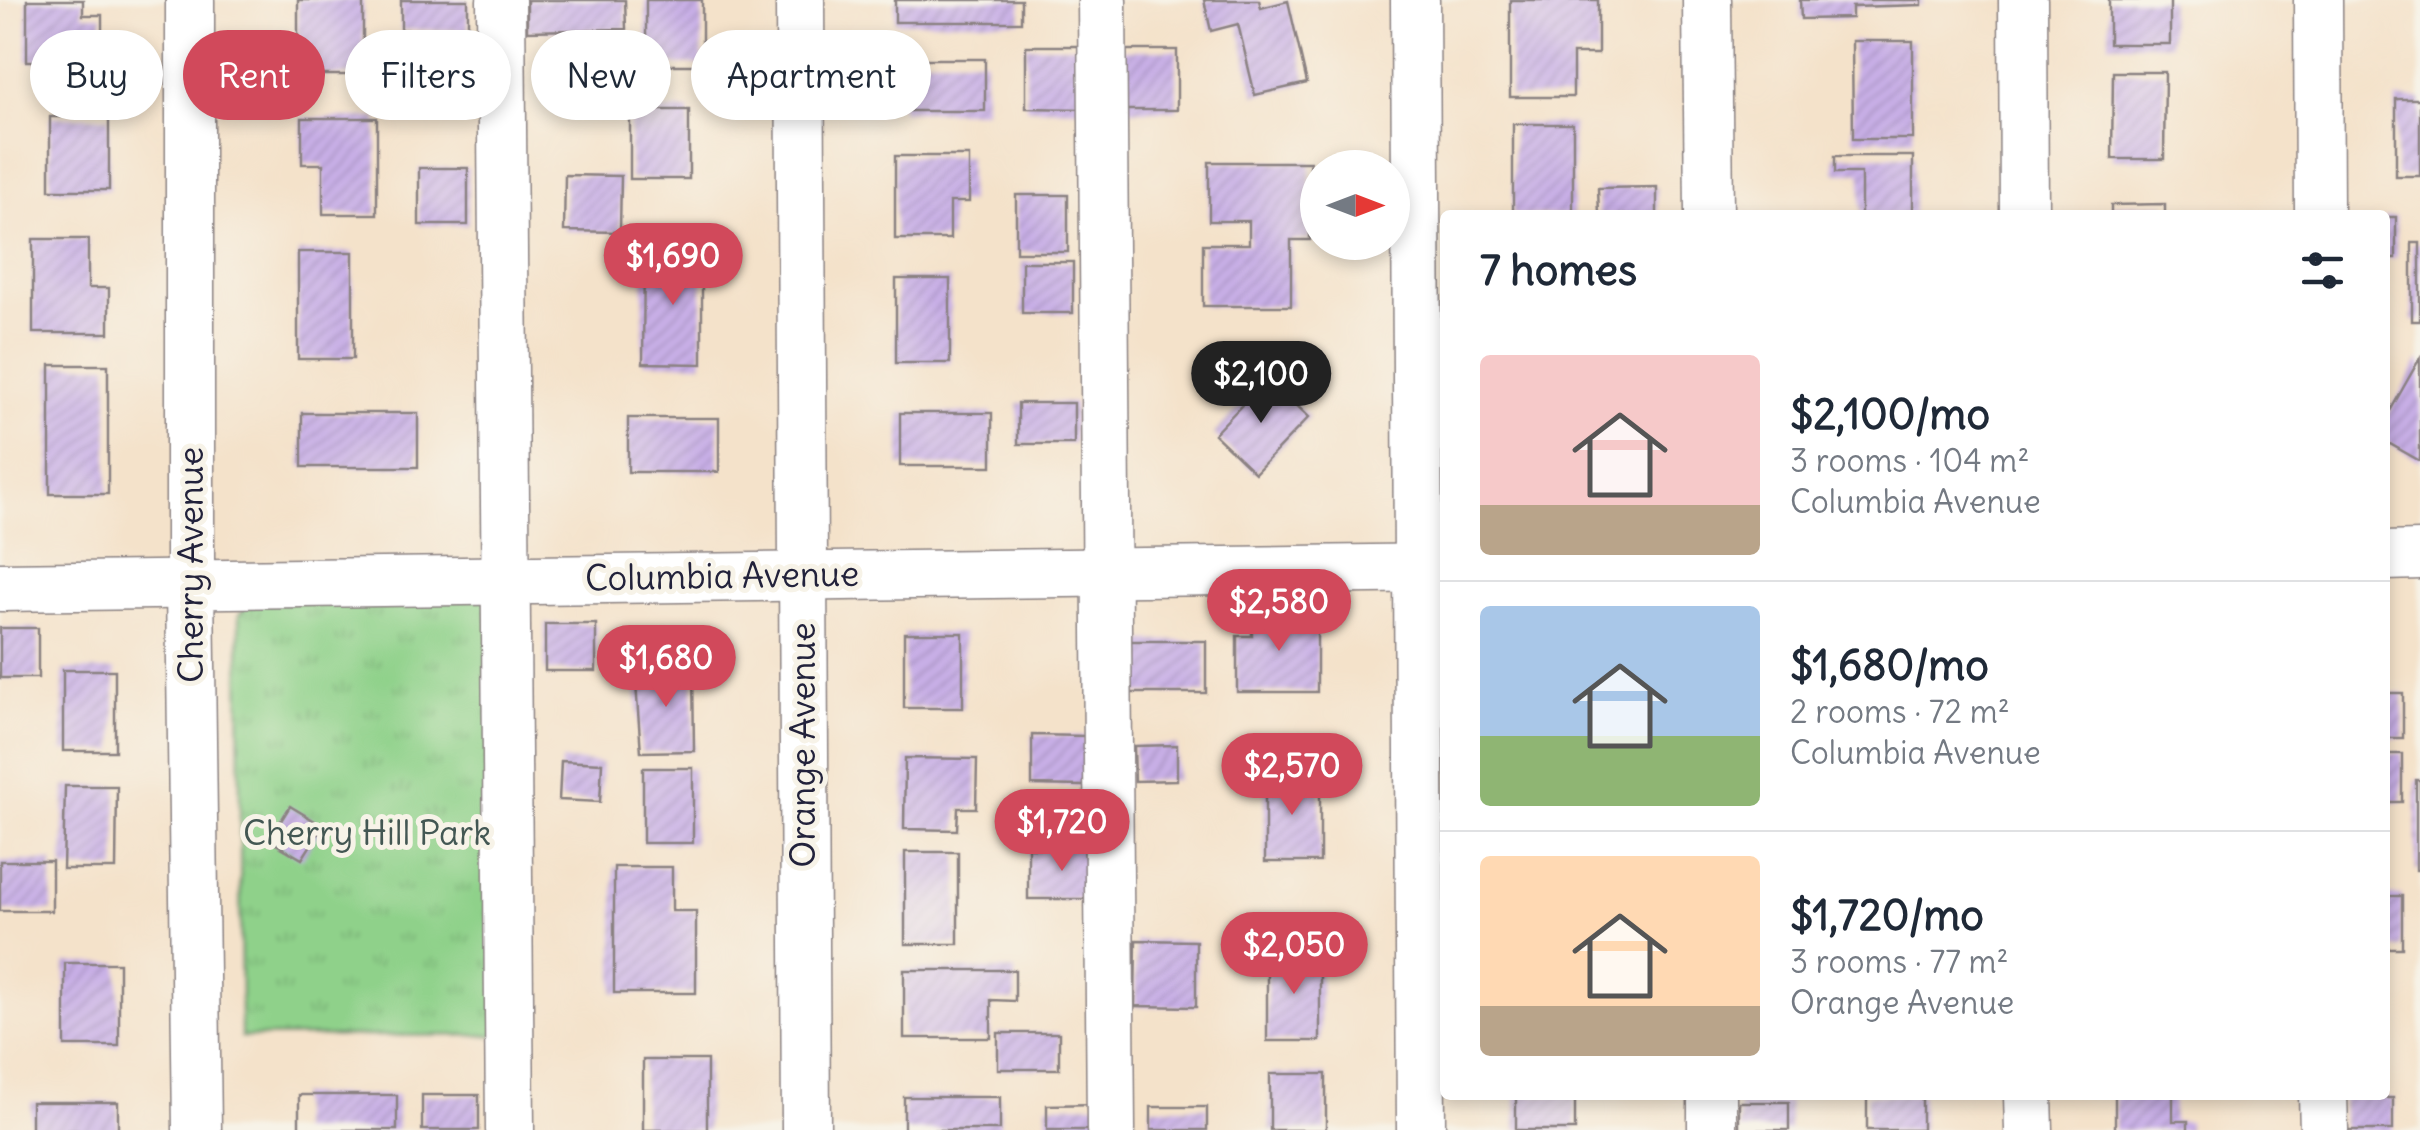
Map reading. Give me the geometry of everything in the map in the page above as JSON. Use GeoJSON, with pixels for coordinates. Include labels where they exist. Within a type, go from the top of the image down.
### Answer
{"type":"FeatureCollection","features":[{"type":"Feature","properties":{"kind":"street","name":"Cherry Avenue"},"geometry":{"type":"LineString","coordinates":[[190,0],[190,584],[197,1130]]}},
{"type":"Feature","properties":{"kind":"street"},"geometry":{"type":"LineString","coordinates":[[500,0],[502,579],[510,1130]]}},
{"type":"Feature","properties":{"kind":"street","name":"Orange Avenue"},"geometry":{"type":"LineString","coordinates":[[800,0],[806,1130]]}},
{"type":"Feature","properties":{"kind":"street"},"geometry":{"type":"LineString","coordinates":[[1102,0],[1111,1130]]}},
{"type":"Feature","properties":{"kind":"street"},"geometry":{"type":"LineString","coordinates":[[1414,0],[1432,569],[1421,1130]]}},
{"type":"Feature","properties":{"kind":"street"},"geometry":{"type":"LineString","coordinates":[[1707,0],[1709,210]]}},
{"type":"Feature","properties":{"kind":"street"},"geometry":{"type":"LineString","coordinates":[[2023,0],[2024,210]]}},
{"type":"Feature","properties":{"kind":"street"},"geometry":{"type":"LineString","coordinates":[[2318,0],[2319,210]]}},
{"type":"Feature","properties":{"kind":"street"},"geometry":{"type":"LineString","coordinates":[[2390,556],[2420,555]]}},
{"type":"Feature","properties":{"kind":"street","name":"Columbia Avenue"},"geometry":{"type":"LineString","coordinates":[[0,587],[1432,569]]}},
{"type":"Feature","properties":{"kind":"street"},"geometry":{"type":"LineString","coordinates":[[1712,1100],[1712,1130]]}},
{"type":"Feature","properties":{"kind":"street"},"geometry":{"type":"LineString","coordinates":[[2028,1100],[2028,1130]]}},
{"type":"Feature","properties":{"kind":"street"},"geometry":{"type":"LineString","coordinates":[[2324,1100],[2324,1130]]}},
{"type":"Feature","properties":{"kind":"green space","name":"Cherry Hill Park"},"geometry":{"type":"Polygon","coordinates":[[[493,596],[498,1035],[241,1037],[239,615],[248,603],[493,596]]]}},
{"type":"Feature","properties":{"kind":"building"},"geometry":{"type":"Polygon","coordinates":[[[27,0],[83,0],[83,15],[102,15],[102,30],[30,30],[27,61],[27,0]]]}},
{"type":"Feature","properties":{"kind":"building"},"geometry":{"type":"Polygon","coordinates":[[[298,0],[363,0],[363,30],[345,30],[345,75],[325,75],[325,30],[298,30],[298,0]]]}},
{"type":"Feature","properties":{"kind":"building"},"geometry":{"type":"Polygon","coordinates":[[[401,0],[468,0],[468,30],[401,30],[401,0]]]}},
{"type":"Feature","properties":{"kind":"building"},"geometry":{"type":"Polygon","coordinates":[[[527,0],[625,0],[626,29],[527,31],[527,0]]]}},
{"type":"Feature","properties":{"kind":"building"},"geometry":{"type":"Polygon","coordinates":[[[646,0],[702,0],[702,30],[691,30],[691,65],[671,65],[671,30],[646,30],[646,0]]]}},
{"type":"Feature","properties":{"kind":"building"},"geometry":{"type":"Polygon","coordinates":[[[895,0],[1021,0],[1021,22],[895,22],[895,0]]]}},
{"type":"Feature","properties":{"kind":"building"},"geometry":{"type":"Polygon","coordinates":[[[1204,0],[1259,0],[1261,8],[1288,1],[1307,83],[1255,95],[1238,24],[1211,31],[1204,0]]]}},
{"type":"Feature","properties":{"kind":"building"},"geometry":{"type":"Polygon","coordinates":[[[1510,0],[1598,0],[1598,54],[1573,54],[1573,97],[1510,97],[1510,0]]]}},
{"type":"Feature","properties":{"kind":"building"},"geometry":{"type":"Polygon","coordinates":[[[1800,0],[1922,0],[1922,5],[1852,7],[1852,18],[1801,19],[1800,0]]]}},
{"type":"Feature","properties":{"kind":"building"},"geometry":{"type":"Polygon","coordinates":[[[2109,0],[2170,0],[2170,44],[2109,44],[2109,0]]]}},
{"type":"Feature","properties":{"kind":"building"},"geometry":{"type":"Polygon","coordinates":[[[1852,41],[1913,41],[1913,139],[1853,139],[1852,41]]]}},
{"type":"Feature","properties":{"kind":"building"},"geometry":{"type":"Polygon","coordinates":[[[1026,46],[1083,46],[1083,109],[1026,108],[1026,46]]]}},
{"type":"Feature","properties":{"kind":"building"},"geometry":{"type":"Polygon","coordinates":[[[1119,50],[1177,50],[1177,110],[1119,110],[1119,50]]]}},
{"type":"Feature","properties":{"kind":"building"},"geometry":{"type":"Polygon","coordinates":[[[931,59],[985,59],[985,111],[931,111],[931,59]]]}},
{"type":"Feature","properties":{"kind":"building"},"geometry":{"type":"Polygon","coordinates":[[[2113,72],[2165,72],[2164,159],[2112,159],[2113,72]]]}},
{"type":"Feature","properties":{"kind":"building"},"geometry":{"type":"Polygon","coordinates":[[[2396,99],[2420,99],[2420,176],[2396,176],[2396,99]]]}},
{"type":"Feature","properties":{"kind":"building"},"geometry":{"type":"Polygon","coordinates":[[[671,110],[689,110],[689,179],[630,179],[630,120],[671,120],[671,110]]]}},
{"type":"Feature","properties":{"kind":"building"},"geometry":{"type":"Polygon","coordinates":[[[50,120],[109,120],[109,190],[50,190],[50,120]]]}},
{"type":"Feature","properties":{"kind":"building"},"geometry":{"type":"Polygon","coordinates":[[[302,120],[377,120],[377,214],[323,214],[323,164],[302,164],[302,120]]]}},
{"type":"Feature","properties":{"kind":"building"},"geometry":{"type":"Polygon","coordinates":[[[1513,124],[1573,124],[1573,210],[1513,210],[1513,124]]]}},
{"type":"Feature","properties":{"kind":"building"},"geometry":{"type":"Polygon","coordinates":[[[895,156],[969,156],[969,202],[950,202],[950,239],[895,239],[895,156]]]}},
{"type":"Feature","properties":{"kind":"building"},"geometry":{"type":"Polygon","coordinates":[[[1835,156],[1913,156],[1913,210],[1861,210],[1861,173],[1835,173],[1835,156]]]}},
{"type":"Feature","properties":{"kind":"building"},"geometry":{"type":"Polygon","coordinates":[[[1209,162],[1300,162],[1300,240],[1291,240],[1291,306],[1203,306],[1203,244],[1249,244],[1249,221],[1209,221],[1209,162]]]}},
{"type":"Feature","properties":{"kind":"building"},"geometry":{"type":"Polygon","coordinates":[[[419,168],[468,168],[468,225],[419,225],[419,168]]]}},
{"type":"Feature","properties":{"kind":"building"},"geometry":{"type":"Polygon","coordinates":[[[565,175],[621,176],[620,232],[564,231],[565,175]]]}},
{"type":"Feature","properties":{"kind":"building"},"geometry":{"type":"Polygon","coordinates":[[[1657,187],[1657,210],[1599,210],[1598,188],[1657,187]]]}},
{"type":"Feature","properties":{"kind":"building"},"geometry":{"type":"Polygon","coordinates":[[[1016,195],[1068,195],[1068,252],[1016,252],[1016,195]]]}},
{"type":"Feature","properties":{"kind":"building"},"geometry":{"type":"Polygon","coordinates":[[[2165,204],[2165,210],[2111,210],[2111,205],[2165,204]]]}},
{"type":"Feature","properties":{"kind":"building"},"geometry":{"type":"Polygon","coordinates":[[[2390,217],[2396,217],[2396,258],[2390,258],[2390,217]]]}},
{"type":"Feature","properties":{"kind":"building"},"geometry":{"type":"Polygon","coordinates":[[[33,239],[88,239],[88,288],[109,288],[109,333],[33,333],[33,239]]]}},
{"type":"Feature","properties":{"kind":"building"},"geometry":{"type":"Polygon","coordinates":[[[2412,243],[2420,243],[2420,321],[2412,321],[2412,243]]]}},
{"type":"Feature","properties":{"kind":"building"},"geometry":{"type":"Polygon","coordinates":[[[644,251],[702,252],[702,364],[643,363],[644,251]]]}},
{"type":"Feature","properties":{"kind":"building"},"geometry":{"type":"Polygon","coordinates":[[[298,252],[353,252],[353,359],[298,359],[298,252]]]}},
{"type":"Feature","properties":{"kind":"building"},"geometry":{"type":"Polygon","coordinates":[[[1022,262],[1073,262],[1073,313],[1022,313],[1022,262]]]}},
{"type":"Feature","properties":{"kind":"building"},"geometry":{"type":"Polygon","coordinates":[[[896,279],[950,279],[950,363],[896,363],[896,279]]]}},
{"type":"Feature","properties":{"kind":"building"},"geometry":{"type":"Polygon","coordinates":[[[2420,358],[2420,461],[2390,444],[2390,411],[2420,358]]]}},
{"type":"Feature","properties":{"kind":"building"},"geometry":{"type":"Polygon","coordinates":[[[50,365],[108,365],[108,494],[50,494],[50,365]]]}},
{"type":"Feature","properties":{"kind":"building"},"geometry":{"type":"Polygon","coordinates":[[[1268,378],[1309,417],[1255,473],[1214,434],[1268,378]]]}},
{"type":"Feature","properties":{"kind":"building"},"geometry":{"type":"Polygon","coordinates":[[[1018,403],[1074,403],[1074,444],[1018,444],[1018,403]]]}},
{"type":"Feature","properties":{"kind":"building"},"geometry":{"type":"Polygon","coordinates":[[[302,413],[418,413],[418,467],[302,467],[302,413]]]}},
{"type":"Feature","properties":{"kind":"building"},"geometry":{"type":"Polygon","coordinates":[[[900,413],[992,413],[992,466],[900,466],[900,413]]]}},
{"type":"Feature","properties":{"kind":"building"},"geometry":{"type":"Polygon","coordinates":[[[628,418],[719,418],[719,472],[628,472],[628,418]]]}},
{"type":"Feature","properties":{"kind":"building"},"geometry":{"type":"Polygon","coordinates":[[[1252,613],[1317,613],[1317,692],[1237,692],[1237,636],[1252,636],[1252,613]]]}},
{"type":"Feature","properties":{"kind":"building"},"geometry":{"type":"Polygon","coordinates":[[[545,624],[596,624],[596,671],[545,671],[545,624]]]}},
{"type":"Feature","properties":{"kind":"building"},"geometry":{"type":"Polygon","coordinates":[[[0,628],[38,628],[38,678],[0,678],[0,628]]]}},
{"type":"Feature","properties":{"kind":"building"},"geometry":{"type":"Polygon","coordinates":[[[904,633],[963,633],[963,708],[904,708],[904,633]]]}},
{"type":"Feature","properties":{"kind":"building"},"geometry":{"type":"Polygon","coordinates":[[[1129,641],[1206,641],[1206,693],[1129,693],[1129,641]]]}},
{"type":"Feature","properties":{"kind":"building"},"geometry":{"type":"Polygon","coordinates":[[[693,669],[694,751],[641,752],[635,670],[693,669]]]}},
{"type":"Feature","properties":{"kind":"building"},"geometry":{"type":"Polygon","coordinates":[[[63,670],[115,670],[115,751],[63,751],[63,670]]]}},
{"type":"Feature","properties":{"kind":"building"},"geometry":{"type":"Polygon","coordinates":[[[2390,693],[2403,693],[2403,738],[2390,738],[2390,693]]]}},
{"type":"Feature","properties":{"kind":"building"},"geometry":{"type":"Polygon","coordinates":[[[1032,735],[1085,736],[1084,786],[1032,785],[1032,735]]]}},
{"type":"Feature","properties":{"kind":"building"},"geometry":{"type":"Polygon","coordinates":[[[1177,745],[1177,780],[1135,781],[1134,746],[1177,745]]]}},
{"type":"Feature","properties":{"kind":"building"},"geometry":{"type":"Polygon","coordinates":[[[2390,754],[2402,754],[2402,802],[2390,802],[2390,754]]]}},
{"type":"Feature","properties":{"kind":"building"},"geometry":{"type":"Polygon","coordinates":[[[905,758],[977,759],[976,808],[958,808],[957,830],[904,829],[905,758]]]}},
{"type":"Feature","properties":{"kind":"building"},"geometry":{"type":"Polygon","coordinates":[[[561,761],[602,763],[600,802],[559,800],[561,761]]]}},
{"type":"Feature","properties":{"kind":"building"},"geometry":{"type":"Polygon","coordinates":[[[643,768],[693,768],[693,843],[643,843],[643,768]]]}},
{"type":"Feature","properties":{"kind":"building"},"geometry":{"type":"Polygon","coordinates":[[[1265,773],[1320,773],[1320,862],[1265,862],[1265,773]]]}},
{"type":"Feature","properties":{"kind":"building"},"geometry":{"type":"Polygon","coordinates":[[[2416,780],[2420,780],[2420,870],[2416,870],[2416,780]]]}},
{"type":"Feature","properties":{"kind":"building"},"geometry":{"type":"Polygon","coordinates":[[[65,786],[117,786],[116,869],[63,869],[65,786]]]}},
{"type":"Feature","properties":{"kind":"building"},"geometry":{"type":"Polygon","coordinates":[[[290,806],[323,826],[302,859],[269,840],[290,806]]]}},
{"type":"Feature","properties":{"kind":"building"},"geometry":{"type":"Polygon","coordinates":[[[1028,848],[1095,848],[1095,899],[1028,899],[1028,848]]]}},
{"type":"Feature","properties":{"kind":"building"},"geometry":{"type":"Polygon","coordinates":[[[905,852],[958,852],[958,944],[905,944],[905,852]]]}},
{"type":"Feature","properties":{"kind":"building"},"geometry":{"type":"Polygon","coordinates":[[[0,861],[52,861],[52,911],[0,911],[0,861]]]}},
{"type":"Feature","properties":{"kind":"building"},"geometry":{"type":"Polygon","coordinates":[[[614,867],[672,867],[672,911],[696,911],[696,993],[614,993],[614,867]]]}},
{"type":"Feature","properties":{"kind":"building"},"geometry":{"type":"Polygon","coordinates":[[[2390,896],[2402,896],[2402,948],[2390,948],[2390,896]]]}},
{"type":"Feature","properties":{"kind":"building"},"geometry":{"type":"Polygon","coordinates":[[[1136,940],[1196,941],[1196,1007],[1135,1006],[1136,940]]]}},
{"type":"Feature","properties":{"kind":"building"},"geometry":{"type":"Polygon","coordinates":[[[1267,953],[1320,953],[1320,1041],[1267,1041],[1267,953]]]}},
{"type":"Feature","properties":{"kind":"building"},"geometry":{"type":"Polygon","coordinates":[[[65,963],[119,963],[119,1046],[65,1046],[65,963]]]}},
{"type":"Feature","properties":{"kind":"building"},"geometry":{"type":"Polygon","coordinates":[[[904,970],[1015,970],[1015,1001],[991,1000],[991,1038],[904,1038],[904,970]]]}},
{"type":"Feature","properties":{"kind":"building"},"geometry":{"type":"Polygon","coordinates":[[[998,1033],[1059,1033],[1059,1069],[998,1069],[998,1033]]]}},
{"type":"Feature","properties":{"kind":"building"},"geometry":{"type":"Polygon","coordinates":[[[643,1060],[707,1060],[707,1130],[643,1130],[643,1060]]]}},
{"type":"Feature","properties":{"kind":"building"},"geometry":{"type":"Polygon","coordinates":[[[1270,1074],[1326,1074],[1326,1130],[1270,1130],[1270,1074]]]}},
{"type":"Feature","properties":{"kind":"building"},"geometry":{"type":"Polygon","coordinates":[[[299,1095],[397,1095],[397,1130],[299,1130],[299,1095]]]}},
{"type":"Feature","properties":{"kind":"building"},"geometry":{"type":"Polygon","coordinates":[[[422,1095],[479,1095],[479,1130],[422,1130],[422,1095]]]}},
{"type":"Feature","properties":{"kind":"building"},"geometry":{"type":"Polygon","coordinates":[[[904,1097],[1000,1097],[1000,1130],[904,1130],[904,1097]]]}},
{"type":"Feature","properties":{"kind":"building"},"geometry":{"type":"Polygon","coordinates":[[[2393,1098],[2393,1130],[2343,1130],[2343,1100],[2393,1098]]]}},
{"type":"Feature","properties":{"kind":"building"},"geometry":{"type":"Polygon","coordinates":[[[1516,1100],[1575,1100],[1575,1130],[1516,1130],[1516,1100]]]}},
{"type":"Feature","properties":{"kind":"building"},"geometry":{"type":"Polygon","coordinates":[[[1867,1100],[1922,1100],[1922,1130],[1867,1130],[1867,1100]]]}},
{"type":"Feature","properties":{"kind":"building"},"geometry":{"type":"Polygon","coordinates":[[[2115,1100],[2173,1100],[2173,1121],[2188,1121],[2188,1130],[2115,1130],[2115,1100]]]}},
{"type":"Feature","properties":{"kind":"building"},"geometry":{"type":"Polygon","coordinates":[[[31,1102],[118,1102],[118,1130],[31,1130],[31,1102]]]}},
{"type":"Feature","properties":{"kind":"building"},"geometry":{"type":"Polygon","coordinates":[[[1739,1102],[1789,1102],[1789,1130],[1739,1130],[1739,1102]]]}},
{"type":"Feature","properties":{"kind":"building"},"geometry":{"type":"Polygon","coordinates":[[[1099,1104],[1100,1130],[1047,1130],[1047,1105],[1099,1104]]]}},
{"type":"Feature","properties":{"kind":"building"},"geometry":{"type":"Polygon","coordinates":[[[1151,1107],[1207,1107],[1207,1130],[1151,1130],[1151,1107]]]}}]}
